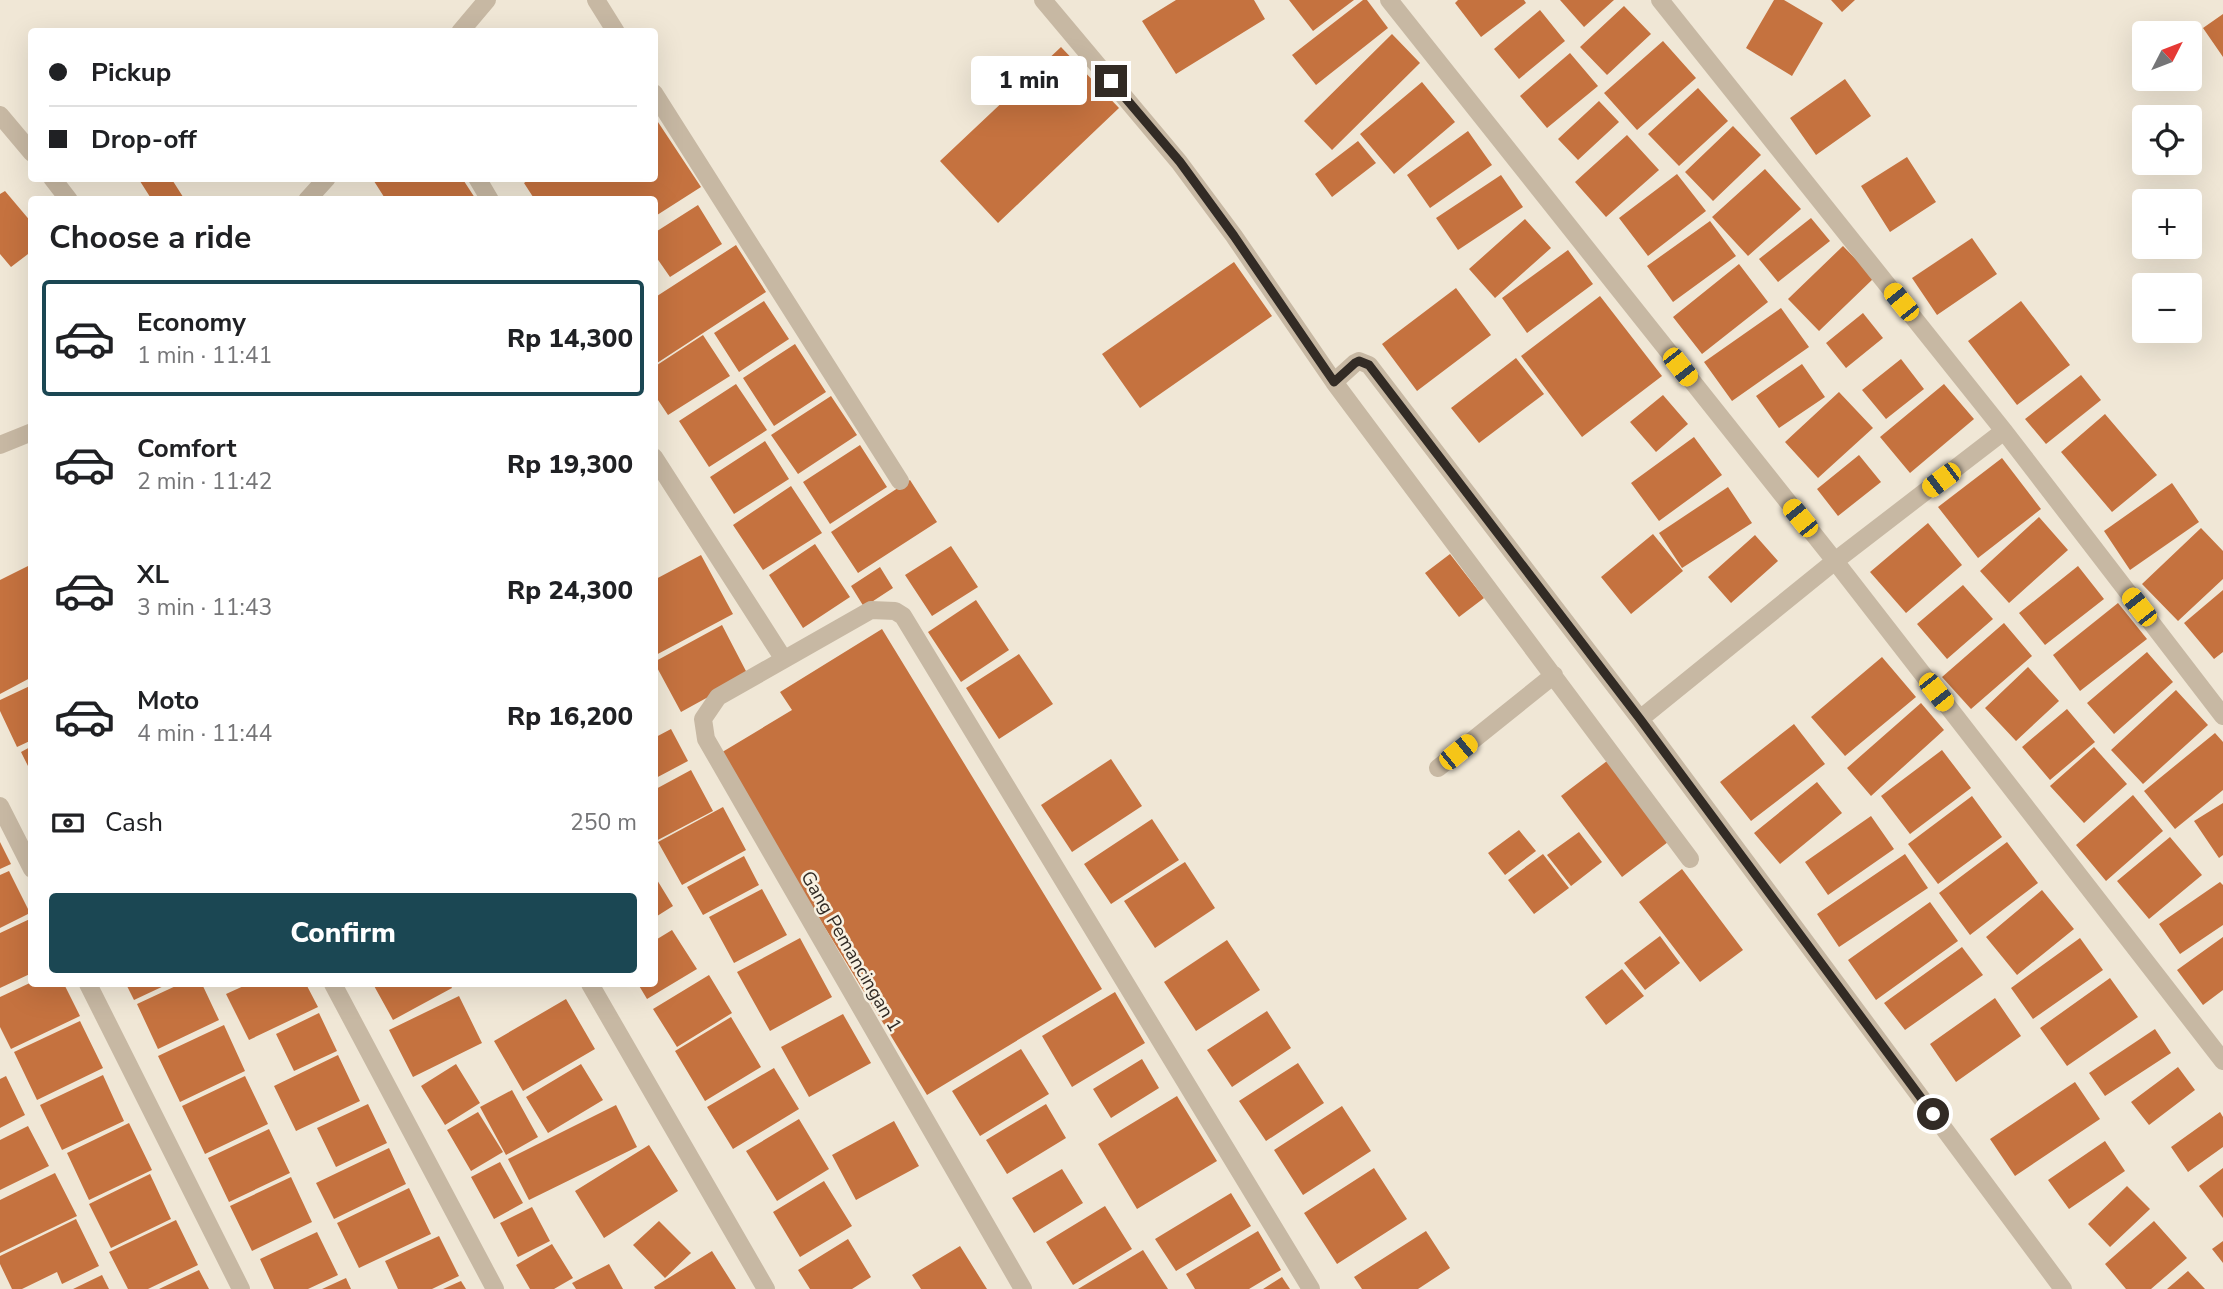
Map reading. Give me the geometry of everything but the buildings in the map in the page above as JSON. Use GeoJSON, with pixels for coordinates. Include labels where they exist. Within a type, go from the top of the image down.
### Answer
{"type":"FeatureCollection","features":[{"type":"Feature","properties":{"kind":"street"},"geometry":{"type":"LineString","coordinates":[[463,28],[487,0]]}},
{"type":"Feature","properties":{"kind":"street"},"geometry":{"type":"LineString","coordinates":[[596,0],[613,28]]}},
{"type":"Feature","properties":{"kind":"street"},"geometry":{"type":"LineString","coordinates":[[1043,0],[1180,162],[1334,382],[1690,859]]}},
{"type":"Feature","properties":{"kind":"street"},"geometry":{"type":"LineString","coordinates":[[1389,0],[1835,561],[2223,1060]]}},
{"type":"Feature","properties":{"kind":"street"},"geometry":{"type":"LineString","coordinates":[[1660,0],[2004,431],[2223,716]]}},
{"type":"Feature","properties":{"kind":"street"},"geometry":{"type":"LineString","coordinates":[[658,99],[900,481]]}},
{"type":"Feature","properties":{"kind":"street"},"geometry":{"type":"LineString","coordinates":[[0,115],[28,148]]}},
{"type":"Feature","properties":{"kind":"street"},"geometry":{"type":"LineString","coordinates":[[55,182],[66,196]]}},
{"type":"Feature","properties":{"kind":"street"},"geometry":{"type":"LineString","coordinates":[[311,196],[323,182]]}},
{"type":"Feature","properties":{"kind":"street"},"geometry":{"type":"LineString","coordinates":[[1334,382],[1359,361],[1369,365],[1640,719],[2063,1289]]}},
{"type":"Feature","properties":{"kind":"street"},"geometry":{"type":"LineString","coordinates":[[1640,719],[1835,561],[2004,431]]}},
{"type":"Feature","properties":{"kind":"street"},"geometry":{"type":"LineString","coordinates":[[0,444],[28,434]]}},
{"type":"Feature","properties":{"kind":"street"},"geometry":{"type":"LineString","coordinates":[[658,463],[783,658]]}},
{"type":"Feature","properties":{"kind":"street","name":"Gang Pemancingan 1"},"geometry":{"type":"LineString","coordinates":[[1023,1289],[706,739],[703,719],[718,697],[871,610],[895,611],[903,616],[1311,1289]]}},
{"type":"Feature","properties":{"kind":"street"},"geometry":{"type":"LineString","coordinates":[[1438,768],[1554,675]]}},
{"type":"Feature","properties":{"kind":"street"},"geometry":{"type":"LineString","coordinates":[[0,806],[28,861]]}},
{"type":"Feature","properties":{"kind":"street"},"geometry":{"type":"LineString","coordinates":[[90,987],[241,1289]]}},
{"type":"Feature","properties":{"kind":"street"},"geometry":{"type":"LineString","coordinates":[[334,987],[495,1289]]}},
{"type":"Feature","properties":{"kind":"street"},"geometry":{"type":"LineString","coordinates":[[592,987],[766,1289]]}},
{"type":"Feature","properties":{"kind":"route"},"geometry":{"type":"LineString","coordinates":[[1111,81],[1180,162],[1334,382],[1359,361],[1369,365],[1640,719],[1933,1114]]}}]}
